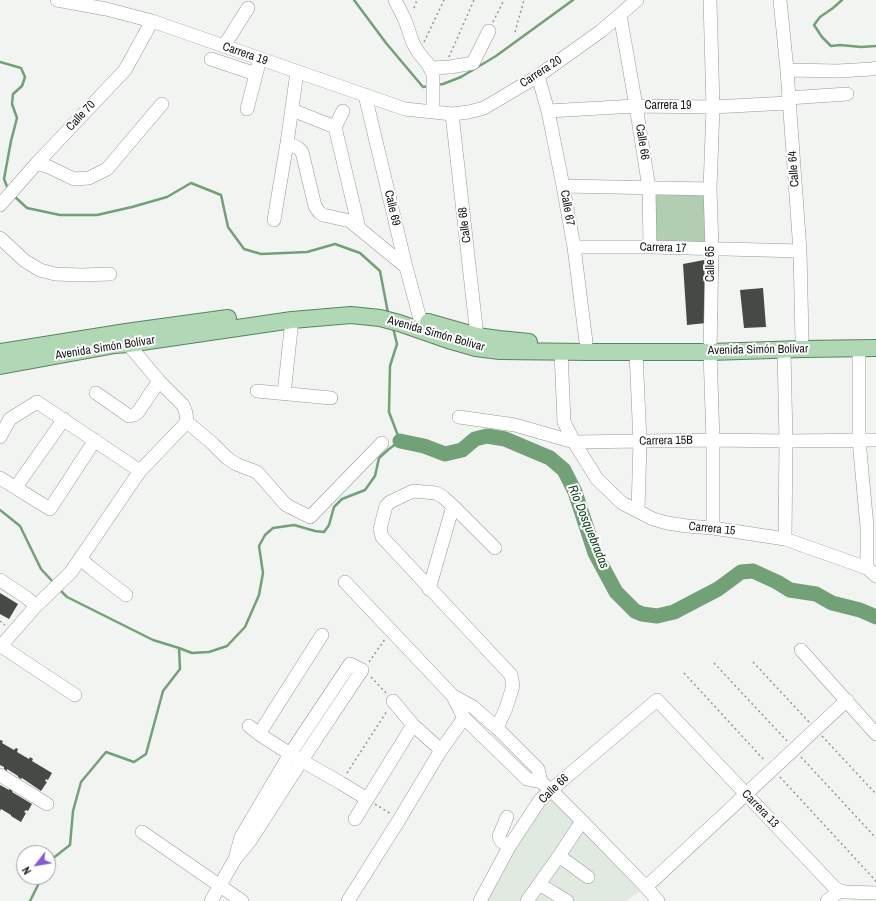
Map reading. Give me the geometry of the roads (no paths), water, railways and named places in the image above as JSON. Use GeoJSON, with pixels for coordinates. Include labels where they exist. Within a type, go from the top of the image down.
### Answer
{"type":"FeatureCollection","features":[{"type":"Feature","properties":{"kind":"main road","name":"Avenida Simón Bolívar"},"geometry":{"type":"LineString","coordinates":[[0,366],[115,345],[128,344],[291,310],[352,305],[400,318],[420,319],[478,336],[499,340],[527,342],[586,342],[710,346],[784,350],[876,348]]}},
{"type":"Feature","properties":{"kind":"main road","name":"Avenida Simón Bolívar"},"geometry":{"type":"LineString","coordinates":[[0,352],[126,332],[379,313]]}},
{"type":"Feature","properties":{"kind":"main road","name":"Avenida Simón Bolívar"},"geometry":{"type":"LineString","coordinates":[[400,318],[448,340],[476,348],[500,351],[636,352],[802,339],[876,339]]}},
{"type":"Feature","properties":{"kind":"street","name":"Carrera 19"},"geometry":{"type":"LineString","coordinates":[[57,0],[107,5],[405,109],[433,109]]}},
{"type":"Feature","properties":{"kind":"street"},"geometry":{"type":"LineString","coordinates":[[395,0],[405,20],[412,43],[433,74],[433,109]]}},
{"type":"Feature","properties":{"kind":"street","name":"Carrera 20"},"geometry":{"type":"LineString","coordinates":[[433,109],[452,114],[484,108],[538,76],[601,31],[637,0]]}},
{"type":"Feature","properties":{"kind":"street","name":"Calle 65"},"geometry":{"type":"LineString","coordinates":[[710,0],[713,107],[710,189],[712,249],[710,346],[713,440],[713,528]]}},
{"type":"Feature","properties":{"kind":"street","name":"Calle 64"},"geometry":{"type":"LineString","coordinates":[[780,0],[787,70],[788,101],[800,251],[802,339]]}},
{"type":"Feature","properties":{"kind":"street"},"geometry":{"type":"LineString","coordinates":[[224,46],[248,8]]}},
{"type":"Feature","properties":{"kind":"street","name":"Calle 66"},"geometry":{"type":"LineString","coordinates":[[620,15],[649,188],[650,247]]}},
{"type":"Feature","properties":{"kind":"street","name":"Calle 70"},"geometry":{"type":"LineString","coordinates":[[2,203],[37,162],[125,70],[152,21]]}},
{"type":"Feature","properties":{"kind":"street"},"geometry":{"type":"LineString","coordinates":[[430,68],[450,67],[473,63],[489,31]]}},
{"type":"Feature","properties":{"kind":"street"},"geometry":{"type":"LineString","coordinates":[[211,59],[256,74]]}},
{"type":"Feature","properties":{"kind":"street"},"geometry":{"type":"LineString","coordinates":[[247,109],[260,59]]}},
{"type":"Feature","properties":{"kind":"street"},"geometry":{"type":"LineString","coordinates":[[787,70],[838,72],[876,68]]}},
{"type":"Feature","properties":{"kind":"street"},"geometry":{"type":"LineString","coordinates":[[274,220],[297,72]]}},
{"type":"Feature","properties":{"kind":"street","name":"Calle 67"},"geometry":{"type":"LineString","coordinates":[[538,76],[548,111],[563,186],[574,247],[586,342]]}},
{"type":"Feature","properties":{"kind":"street","name":"Carrera 19"},"geometry":{"type":"LineString","coordinates":[[548,111],[636,106],[713,107],[788,101],[847,94]]}},
{"type":"Feature","properties":{"kind":"street","name":"Calle 69"},"geometry":{"type":"LineString","coordinates":[[365,95],[420,319]]}},
{"type":"Feature","properties":{"kind":"street"},"geometry":{"type":"LineString","coordinates":[[37,162],[74,179],[89,178],[107,169],[162,104]]}},
{"type":"Feature","properties":{"kind":"street"},"geometry":{"type":"LineString","coordinates":[[292,110],[335,127]]}},
{"type":"Feature","properties":{"kind":"street"},"geometry":{"type":"LineString","coordinates":[[343,111],[335,127],[359,228]]}},
{"type":"Feature","properties":{"kind":"street","name":"Calle 68"},"geometry":{"type":"LineString","coordinates":[[452,114],[478,336]]}},
{"type":"Feature","properties":{"kind":"street"},"geometry":{"type":"LineString","coordinates":[[287,144],[298,148],[302,152],[315,206],[319,212],[323,215],[350,221],[406,267]]}},
{"type":"Feature","properties":{"kind":"street"},"geometry":{"type":"LineString","coordinates":[[563,186],[710,189]]}},
{"type":"Feature","properties":{"kind":"street"},"geometry":{"type":"LineString","coordinates":[[0,238],[25,262],[40,270],[55,274],[110,274]]}},
{"type":"Feature","properties":{"kind":"street","name":"Carrera 17"},"geometry":{"type":"LineString","coordinates":[[574,247],[650,247],[800,251]]}},
{"type":"Feature","properties":{"kind":"street"},"geometry":{"type":"LineString","coordinates":[[284,394],[292,320]]}},
{"type":"Feature","properties":{"kind":"street"},"geometry":{"type":"LineString","coordinates":[[128,344],[159,381],[182,405],[186,414],[187,422],[227,458],[236,464],[257,472],[286,505],[310,517],[382,443]]}},
{"type":"Feature","properties":{"kind":"street"},"geometry":{"type":"LineString","coordinates":[[859,348],[859,440],[871,527],[871,572]]}},
{"type":"Feature","properties":{"kind":"street"},"geometry":{"type":"LineString","coordinates":[[784,350],[786,441],[785,538]]}},
{"type":"Feature","properties":{"kind":"street"},"geometry":{"type":"LineString","coordinates":[[561,351],[564,422],[574,442]]}},
{"type":"Feature","properties":{"kind":"street"},"geometry":{"type":"LineString","coordinates":[[636,352],[640,442],[638,510]]}},
{"type":"Feature","properties":{"kind":"street"},"geometry":{"type":"LineString","coordinates":[[96,393],[129,416],[138,412],[159,381]]}},
{"type":"Feature","properties":{"kind":"street"},"geometry":{"type":"LineString","coordinates":[[257,391],[332,398]]}},
{"type":"Feature","properties":{"kind":"street"},"geometry":{"type":"LineString","coordinates":[[0,437],[10,419],[37,402],[140,471]]}},
{"type":"Feature","properties":{"kind":"street","name":"Carrera 15B"},"geometry":{"type":"LineString","coordinates":[[459,417],[515,425],[574,442],[876,440]]}},
{"type":"Feature","properties":{"kind":"street"},"geometry":{"type":"LineString","coordinates":[[16,488],[64,419]]}},
{"type":"Feature","properties":{"kind":"street"},"geometry":{"type":"LineString","coordinates":[[75,695],[0,647],[38,604],[71,572],[140,471],[187,422]]}},
{"type":"Feature","properties":{"kind":"street"},"geometry":{"type":"LineString","coordinates":[[0,478],[50,509],[95,440]]}},
{"type":"Feature","properties":{"kind":"street","name":"Carrera 15"},"geometry":{"type":"LineString","coordinates":[[574,442],[597,479],[622,503],[654,519],[667,523],[785,538],[871,572]]}},
{"type":"Feature","properties":{"kind":"street"},"geometry":{"type":"LineString","coordinates":[[495,548],[453,506],[436,493],[413,492],[390,502],[386,506],[380,530],[382,537],[511,675],[513,686],[506,708],[497,728]]}},
{"type":"Feature","properties":{"kind":"street"},"geometry":{"type":"LineString","coordinates":[[429,589],[453,506]]}},
{"type":"Feature","properties":{"kind":"street"},"geometry":{"type":"LineString","coordinates":[[80,558],[126,595]]}},
{"type":"Feature","properties":{"kind":"street"},"geometry":{"type":"LineString","coordinates":[[0,580],[38,604]]}},
{"type":"Feature","properties":{"kind":"street"},"geometry":{"type":"LineString","coordinates":[[345,582],[453,696],[464,718],[527,779],[546,786]]}},
{"type":"Feature","properties":{"kind":"street"},"geometry":{"type":"LineString","coordinates":[[322,635],[254,730],[290,754],[367,799]]}},
{"type":"Feature","properties":{"kind":"street"},"geometry":{"type":"LineString","coordinates":[[801,650],[876,734]]}},
{"type":"Feature","properties":{"kind":"street"},"geometry":{"type":"LineString","coordinates":[[211,901],[234,859],[241,837],[290,754],[350,664],[362,670],[250,841],[234,859]]}},
{"type":"Feature","properties":{"kind":"street"},"geometry":{"type":"LineString","coordinates":[[453,696],[473,707],[497,728],[538,769],[546,786],[582,821],[658,901]]}},
{"type":"Feature","properties":{"kind":"street","name":"Calle 66"},"geometry":{"type":"LineString","coordinates":[[480,901],[509,847],[540,800],[546,786],[657,700]]}},
{"type":"Feature","properties":{"kind":"street","name":"Carrera 13"},"geometry":{"type":"LineString","coordinates":[[657,700],[834,887],[840,891]]}},
{"type":"Feature","properties":{"kind":"street"},"geometry":{"type":"LineString","coordinates":[[646,887],[847,700]]}},
{"type":"Feature","properties":{"kind":"street"},"geometry":{"type":"LineString","coordinates":[[393,701],[413,725],[441,750]]}},
{"type":"Feature","properties":{"kind":"street"},"geometry":{"type":"LineString","coordinates":[[348,901],[441,750],[464,718]]}},
{"type":"Feature","properties":{"kind":"street"},"geometry":{"type":"LineString","coordinates":[[355,819],[413,725]]}},
{"type":"Feature","properties":{"kind":"street"},"geometry":{"type":"LineString","coordinates":[[0,775],[47,804]]}},
{"type":"Feature","properties":{"kind":"street"},"geometry":{"type":"LineString","coordinates":[[507,817],[499,836],[501,841],[509,847]]}},
{"type":"Feature","properties":{"kind":"street"},"geometry":{"type":"LineString","coordinates":[[527,901],[582,821]]}},
{"type":"Feature","properties":{"kind":"street"},"geometry":{"type":"LineString","coordinates":[[142,832],[242,901]]}},
{"type":"Feature","properties":{"kind":"street"},"geometry":{"type":"LineString","coordinates":[[559,856],[588,877]]}},
{"type":"Feature","properties":{"kind":"street"},"geometry":{"type":"LineString","coordinates":[[539,884],[567,901]]}},
{"type":"Feature","properties":{"kind":"street"},"geometry":{"type":"LineString","coordinates":[[827,901],[840,891],[876,893]]}},
{"type":"Feature","properties":{"kind":"waterway"},"geometry":{"type":"LineString","coordinates":[[354,0],[386,43],[423,87],[429,86]]}},
{"type":"Feature","properties":{"kind":"waterway"},"geometry":{"type":"LineString","coordinates":[[436,85],[461,77],[496,56],[573,0]]}},
{"type":"Feature","properties":{"kind":"waterway"},"geometry":{"type":"LineString","coordinates":[[842,0],[820,17],[814,25],[822,37],[831,46],[876,46]]}},
{"type":"Feature","properties":{"kind":"waterway"},"geometry":{"type":"LineString","coordinates":[[0,62],[21,68],[25,77],[22,86],[13,94],[12,104],[17,118],[4,179],[8,189]]}},
{"type":"Feature","properties":{"kind":"waterway"},"geometry":{"type":"LineString","coordinates":[[14,196],[27,208],[60,215],[97,215],[167,197],[191,183],[221,195],[228,227],[244,249],[261,254],[307,252],[335,244],[360,253],[380,271],[388,313]]}},
{"type":"Feature","properties":{"kind":"waterway"},"geometry":{"type":"LineString","coordinates":[[60,590],[67,597],[153,640],[192,653],[209,652],[227,646],[245,627],[259,595],[263,573],[259,546],[265,535],[273,528],[294,525],[324,532],[329,525],[334,507],[342,499],[365,490],[375,476],[379,458],[400,441],[389,412],[390,366],[397,344],[393,328]]}},
{"type":"Feature","properties":{"kind":"waterway","name":"Río Dosquebradas"},"geometry":{"type":"LineString","coordinates":[[400,441],[424,446],[445,454],[462,450],[475,439],[487,436],[505,439],[550,458],[564,470],[575,492],[595,553],[616,592],[635,611],[642,614],[657,616],[674,612],[718,589],[741,572],[753,571],[790,590],[816,594],[832,603],[860,610],[876,617]]}},
{"type":"Feature","properties":{"kind":"waterway"},"geometry":{"type":"LineString","coordinates":[[0,510],[20,526],[41,569],[54,583]]}},
{"type":"Feature","properties":{"kind":"waterway"},"geometry":{"type":"LineString","coordinates":[[56,856],[70,845],[73,811],[81,782],[106,752],[134,762],[146,754],[163,691],[180,669],[179,648]]}},
{"type":"Feature","properties":{"kind":"waterway"},"geometry":{"type":"LineString","coordinates":[[30,901],[38,885]]}}]}
